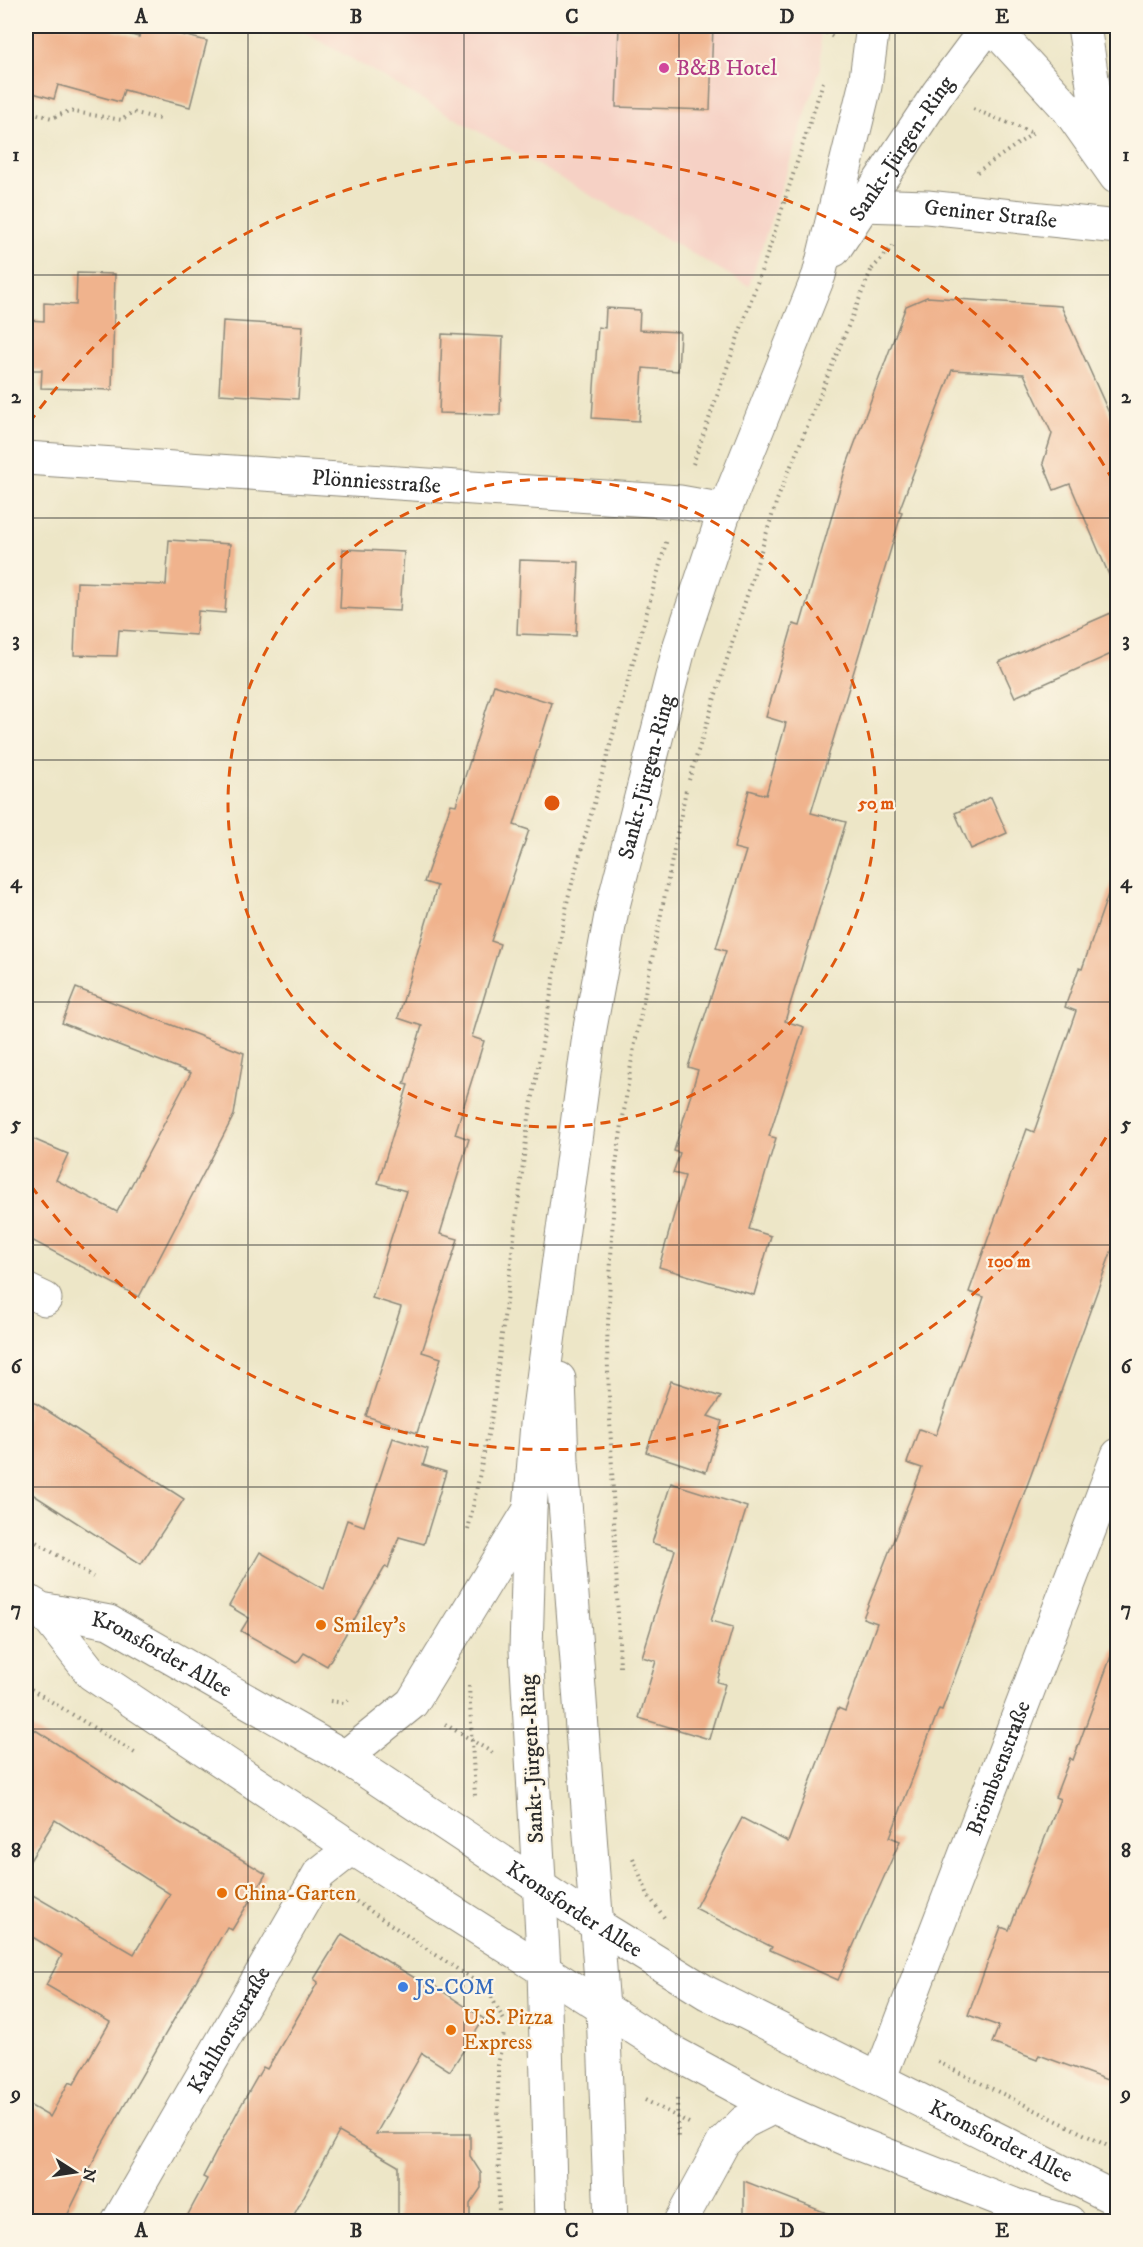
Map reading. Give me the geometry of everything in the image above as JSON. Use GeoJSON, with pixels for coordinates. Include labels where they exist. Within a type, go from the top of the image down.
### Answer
{"type":"FeatureCollection","features":[{"type":"Feature","properties":{"kind":"main road","name":"Sankt-Jürgen-Ring"},"geometry":{"type":"LineString","coordinates":[[550,2222],[544,1970],[526,1650],[530,1510],[537,1424],[556,1298],[585,1060],[612,910],[645,771],[680,645],[725,510],[819,275],[865,86],[873,26]]}},
{"type":"Feature","properties":{"kind":"main road","name":"Sankt-Jürgen-Ring"},"geometry":{"type":"LineString","coordinates":[[819,275],[862,205],[938,93],[990,26]]}},
{"type":"Feature","properties":{"kind":"main road"},"geometry":{"type":"LineString","coordinates":[[990,26],[1068,109],[1117,178]]}},
{"type":"Feature","properties":{"kind":"main road"},"geometry":{"type":"LineString","coordinates":[[1084,26],[1094,92],[1117,178]]}},
{"type":"Feature","properties":{"kind":"main road","name":"Geniner Straße"},"geometry":{"type":"LineString","coordinates":[[862,205],[927,207],[1118,227]]}},
{"type":"Feature","properties":{"kind":"main road","name":"Plönniesstraße"},"geometry":{"type":"LineString","coordinates":[[26,458],[668,501],[725,510]]}},
{"type":"Feature","properties":{"kind":"main road","name":"Sankt-Jürgen-Ring"},"geometry":{"type":"LineString","coordinates":[[556,1298],[562,1462],[603,2008],[611,2222]]}},
{"type":"Feature","properties":{"kind":"main road","name":"Brömbsenstraße"},"geometry":{"type":"LineString","coordinates":[[879,2080],[1118,1455]]}},
{"type":"Feature","properties":{"kind":"main road"},"geometry":{"type":"LineString","coordinates":[[345,1757],[412,1703],[530,1510]]}},
{"type":"Feature","properties":{"kind":"main road","name":"Kronsforder Allee"},"geometry":{"type":"LineString","coordinates":[[33,1605],[109,1622],[345,1757],[597,1925],[707,1993],[1118,2200]]}},
{"type":"Feature","properties":{"kind":"main road","name":"Kronsforder Allee"},"geometry":{"type":"LineString","coordinates":[[33,1605],[92,1674],[352,1848],[674,2053],[774,2106],[861,2145],[1020,2207],[1069,2222]]}},
{"type":"Feature","properties":{"kind":"main road","name":"Kahlhorststraße"},"geometry":{"type":"LineString","coordinates":[[118,2222],[319,1874],[352,1848]]}},
{"type":"Feature","properties":{"kind":"main road"},"geometry":{"type":"LineString","coordinates":[[680,2222],[723,2143],[744,2121],[774,2106]]}},
{"type":"Feature","properties":{"kind":"path"},"geometry":{"type":"LineString","coordinates":[[963,106],[1034,133]]}},
{"type":"Feature","properties":{"kind":"path"},"geometry":{"type":"LineString","coordinates":[[26,111],[52,118],[69,111],[123,120],[132,112],[163,120]]}},
{"type":"Feature","properties":{"kind":"path"},"geometry":{"type":"LineString","coordinates":[[620,1676],[607,1345],[615,1172],[632,1058],[688,784],[777,500],[871,270]]}},
{"type":"Feature","properties":{"kind":"path"},"geometry":{"type":"LineString","coordinates":[[499,2222],[498,2065],[506,2023]]}},
{"type":"Feature","properties":{"kind":"shaded area"},"geometry":{"type":"Polygon","coordinates":[[[294,26],[820,26],[821,67],[749,286],[294,26]]]}},
{"type":"Feature","properties":{"kind":"building"},"geometry":{"type":"Polygon","coordinates":[[[26,26],[98,26],[139,37],[141,26],[147,26],[207,41],[190,107],[124,90],[120,102],[58,85],[54,99],[26,91],[26,26]]]}},
{"type":"Feature","properties":{"kind":"building","name":"B&B Hotel"},"geometry":{"type":"Polygon","coordinates":[[[619,26],[713,26],[710,110],[616,107],[619,26]]]}},
{"type":"Feature","properties":{"kind":"building"},"geometry":{"type":"Polygon","coordinates":[[[77,273],[115,274],[112,390],[41,388],[42,370],[26,370],[27,320],[44,321],[44,303],[76,305],[77,273]]]}},
{"type":"Feature","properties":{"kind":"building"},"geometry":{"type":"Polygon","coordinates":[[[927,297],[1061,306],[1118,433],[1118,596],[1070,484],[1054,490],[1043,463],[1052,434],[1024,374],[952,370],[899,511],[902,512],[811,813],[846,822],[785,1021],[804,1027],[769,1136],[776,1138],[749,1229],[771,1236],[754,1295],[659,1267],[685,1176],[673,1173],[680,1153],[674,1151],[698,1070],[688,1067],[726,951],[716,948],[746,851],[734,848],[749,790],[766,795],[786,723],[766,717],[793,624],[800,626],[846,467],[906,306],[927,297]]]}},
{"type":"Feature","properties":{"kind":"building"},"geometry":{"type":"Polygon","coordinates":[[[606,308],[640,310],[639,330],[680,332],[678,371],[643,368],[639,421],[592,418],[598,327],[605,328],[606,308]]]}},
{"type":"Feature","properties":{"kind":"building"},"geometry":{"type":"Polygon","coordinates":[[[223,321],[303,326],[298,399],[219,394],[223,321]]]}},
{"type":"Feature","properties":{"kind":"building"},"geometry":{"type":"Polygon","coordinates":[[[442,334],[503,337],[500,415],[439,413],[442,334]]]}},
{"type":"Feature","properties":{"kind":"building"},"geometry":{"type":"Polygon","coordinates":[[[169,540],[230,544],[225,613],[198,611],[196,635],[119,630],[117,656],[74,655],[77,582],[166,585],[169,540]]]}},
{"type":"Feature","properties":{"kind":"building"},"geometry":{"type":"Polygon","coordinates":[[[343,549],[404,552],[400,611],[340,608],[343,549]]]}},
{"type":"Feature","properties":{"kind":"building"},"geometry":{"type":"Polygon","coordinates":[[[520,560],[579,562],[576,636],[517,634],[520,560]]]}},
{"type":"Feature","properties":{"kind":"building"},"geometry":{"type":"Polygon","coordinates":[[[1118,610],[1118,651],[1015,697],[999,662],[1118,610]]]}},
{"type":"Feature","properties":{"kind":"building"},"geometry":{"type":"Polygon","coordinates":[[[494,685],[552,703],[514,825],[529,830],[491,941],[500,944],[472,1037],[484,1041],[455,1134],[469,1139],[440,1234],[458,1239],[422,1352],[441,1358],[417,1433],[366,1416],[401,1307],[372,1298],[406,1191],[378,1183],[408,1085],[404,1084],[422,1026],[398,1018],[437,886],[424,882],[451,804],[456,805],[494,685]]]}},
{"type":"Feature","properties":{"kind":"building"},"geometry":{"type":"Polygon","coordinates":[[[991,797],[1007,833],[971,849],[955,813],[991,797]]]}},
{"type":"Feature","properties":{"kind":"building"},"geometry":{"type":"Polygon","coordinates":[[[1112,883],[1118,884],[1118,1233],[1031,1475],[942,1710],[939,1709],[890,1837],[900,1841],[838,1980],[770,1950],[772,1947],[695,1908],[742,1818],[788,1842],[838,1708],[845,1711],[877,1623],[863,1618],[922,1468],[907,1463],[919,1429],[936,1435],[984,1297],[969,1292],[1027,1129],[1034,1132],[1076,1011],[1065,1007],[1079,968],[1082,969],[1112,883]]]}},
{"type":"Feature","properties":{"kind":"building"},"geometry":{"type":"Polygon","coordinates":[[[76,988],[244,1053],[234,1115],[139,1297],[28,1238],[26,1244],[26,1136],[68,1154],[56,1180],[117,1212],[191,1073],[62,1023],[76,988]]]}},
{"type":"Feature","properties":{"kind":"building"},"geometry":{"type":"Polygon","coordinates":[[[671,1381],[721,1397],[708,1416],[722,1421],[706,1472],[646,1452],[671,1381]]]}},
{"type":"Feature","properties":{"kind":"building"},"geometry":{"type":"Polygon","coordinates":[[[26,1397],[184,1499],[141,1564],[26,1490],[26,1397]]]}},
{"type":"Feature","properties":{"kind":"building"},"geometry":{"type":"Polygon","coordinates":[[[393,1438],[428,1449],[423,1465],[446,1472],[424,1544],[399,1537],[388,1568],[385,1567],[327,1666],[304,1653],[297,1663],[241,1631],[249,1618],[229,1606],[260,1552],[324,1589],[347,1520],[364,1526],[393,1438]]]}},
{"type":"Feature","properties":{"kind":"building"},"geometry":{"type":"Polygon","coordinates":[[[671,1483],[747,1507],[711,1621],[733,1627],[717,1682],[725,1684],[709,1739],[639,1718],[656,1661],[642,1657],[675,1550],[652,1543],[671,1483]]]}},
{"type":"Feature","properties":{"kind":"building"},"geometry":{"type":"Polygon","coordinates":[[[1114,1648],[1118,1649],[1118,2084],[1039,2055],[1037,2060],[992,2043],[999,2026],[968,2015],[1001,1927],[1009,1930],[1060,1799],[1055,1797],[1070,1758],[1073,1760],[1114,1648]]]}},
{"type":"Feature","properties":{"kind":"building"},"geometry":{"type":"Polygon","coordinates":[[[26,1724],[177,1821],[266,1874],[232,1930],[227,1927],[101,2146],[64,2222],[26,2222],[26,2103],[50,2117],[69,2082],[74,2084],[110,2022],[46,1985],[62,1955],[26,1933],[26,1891],[134,1954],[170,1894],[55,1820],[26,1867],[26,1724]]]}},
{"type":"Feature","properties":{"kind":"building"},"geometry":{"type":"Polygon","coordinates":[[[342,1934],[428,1986],[430,1983],[484,2019],[450,2071],[422,2053],[376,2134],[470,2134],[470,2156],[481,2173],[481,2188],[470,2204],[470,2222],[398,2222],[398,2166],[339,2132],[290,2222],[184,2222],[207,2179],[203,2177],[240,2107],[263,2067],[267,2069],[293,2025],[318,1982],[314,1979],[342,1934]]]}},
{"type":"Feature","properties":{"kind":"building"},"geometry":{"type":"Polygon","coordinates":[[[744,2181],[842,2219],[842,2222],[744,2222],[744,2181]]]}},
{"type":"Feature","properties":{"kind":"place","name":"B&B Hotel"},"geometry":{"type":"Point","coordinates":[664,68]}},
{"type":"Feature","properties":{"kind":"place","name":"Smiley's"},"geometry":{"type":"Point","coordinates":[321,1625]}},
{"type":"Feature","properties":{"kind":"place","name":"China-Garten"},"geometry":{"type":"Point","coordinates":[222,1893]}},
{"type":"Feature","properties":{"kind":"place","name":"JS-COM"},"geometry":{"type":"Point","coordinates":[403,1987]}},
{"type":"Feature","properties":{"kind":"place","name":"U.S. Pizza Express"},"geometry":{"type":"Point","coordinates":[451,2030]}}]}
